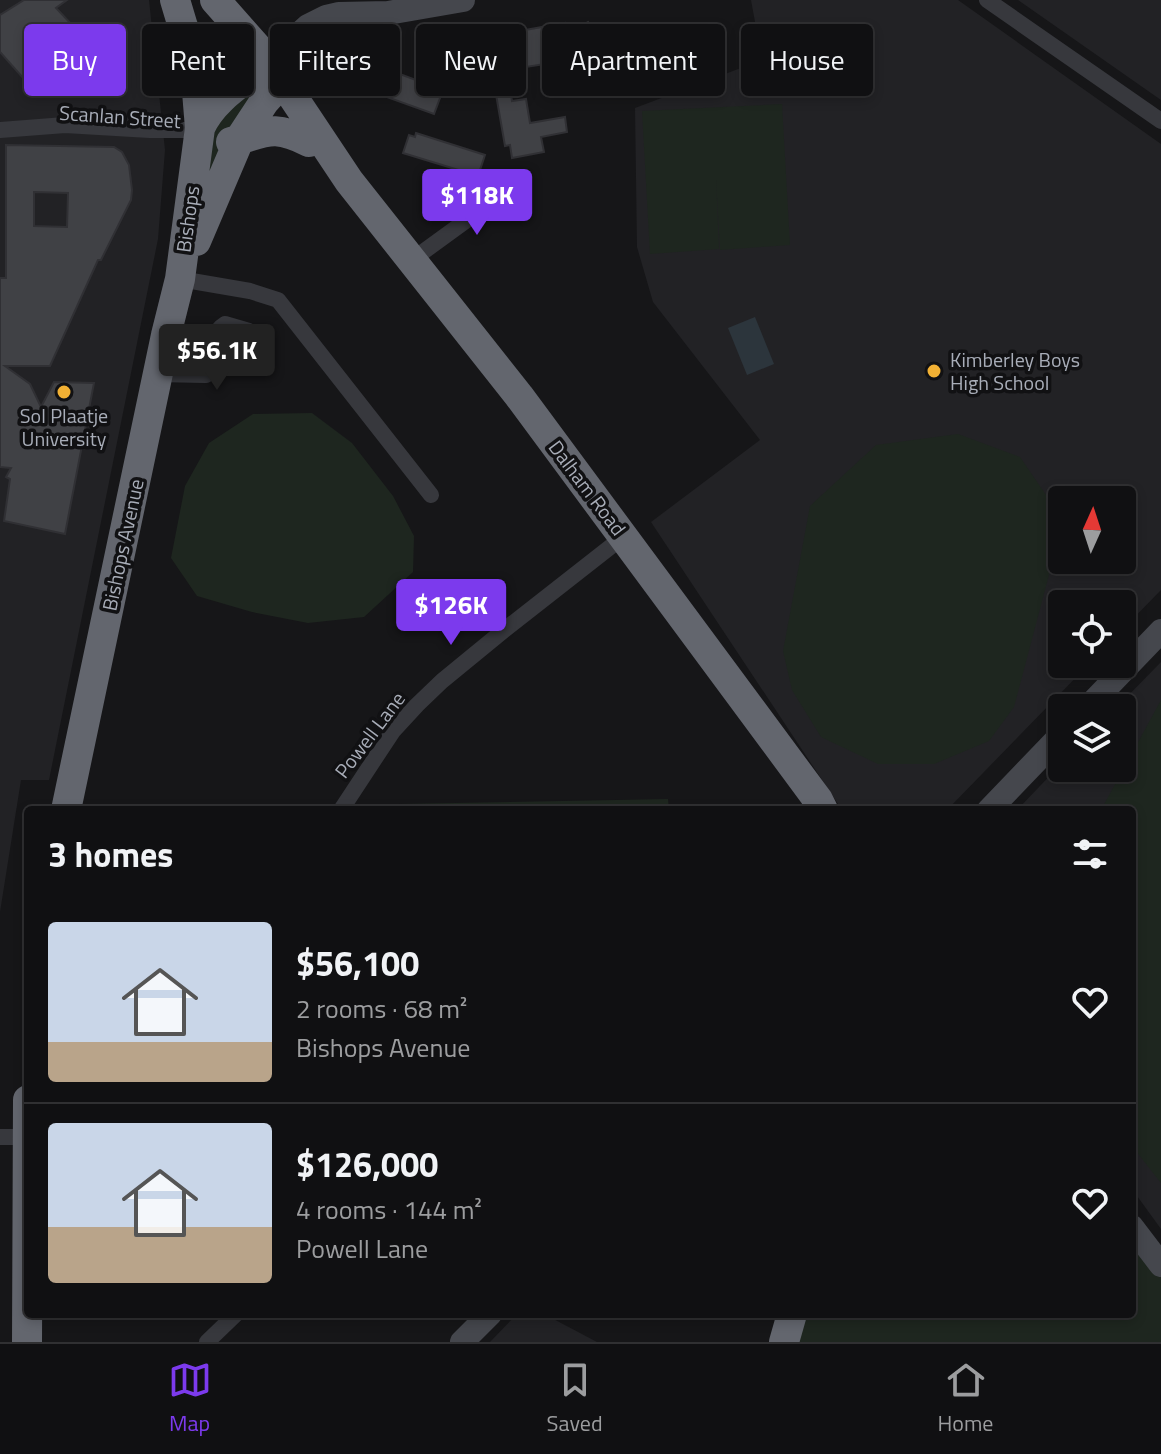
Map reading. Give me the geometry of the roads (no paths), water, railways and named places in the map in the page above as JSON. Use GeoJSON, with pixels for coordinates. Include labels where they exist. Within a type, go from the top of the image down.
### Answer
{"type":"FeatureCollection","features":[{"type":"Feature","properties":{"kind":"highway","name":"Bishops"},"geometry":{"type":"LineString","coordinates":[[175,0],[195,67],[199,134],[180,279]]}},
{"type":"Feature","properties":{"kind":"highway"},"geometry":{"type":"LineString","coordinates":[[191,0],[269,78]]}},
{"type":"Feature","properties":{"kind":"highway"},"geometry":{"type":"LineString","coordinates":[[215,0],[269,78]]}},
{"type":"Feature","properties":{"kind":"highway","name":"Bishops"},"geometry":{"type":"LineString","coordinates":[[180,279],[269,78]]}},
{"type":"Feature","properties":{"kind":"highway"},"geometry":{"type":"LineString","coordinates":[[269,78],[217,103],[204,118],[199,134],[229,143],[270,130],[287,132],[309,142]]}},
{"type":"Feature","properties":{"kind":"highway","name":"Dalham Road"},"geometry":{"type":"LineString","coordinates":[[269,78],[309,142],[349,181]]}},
{"type":"Feature","properties":{"kind":"highway","name":"Dalham Road"},"geometry":{"type":"LineString","coordinates":[[269,78],[519,396],[823,806]]}},
{"type":"Feature","properties":{"kind":"highway","name":"Bishops Avenue"},"geometry":{"type":"LineString","coordinates":[[67,806],[180,279]]}},
{"type":"Feature","properties":{"kind":"highway"},"geometry":{"type":"LineString","coordinates":[[27,1318],[27,1342]]}},
{"type":"Feature","properties":{"kind":"highway"},"geometry":{"type":"LineString","coordinates":[[784,1342],[791,1318]]}},
{"type":"Feature","properties":{"kind":"street"},"geometry":{"type":"LineString","coordinates":[[269,78],[308,26],[326,17],[388,13],[463,0]]}},
{"type":"Feature","properties":{"kind":"street"},"geometry":{"type":"LineString","coordinates":[[987,0],[1161,121]]}},
{"type":"Feature","properties":{"kind":"street","name":"Scanlan Street"},"geometry":{"type":"LineString","coordinates":[[0,130],[39,128],[56,134],[94,138],[199,134]]}},
{"type":"Feature","properties":{"kind":"street"},"geometry":{"type":"LineString","coordinates":[[412,260],[519,182]]}},
{"type":"Feature","properties":{"kind":"street"},"geometry":{"type":"LineString","coordinates":[[180,279],[250,291],[278,300],[431,495]]}},
{"type":"Feature","properties":{"kind":"street"},"geometry":{"type":"LineString","coordinates":[[158,374],[206,375],[219,328],[225,324],[249,331]]}},
{"type":"Feature","properties":{"kind":"street","name":"Powell Lane"},"geometry":{"type":"LineString","coordinates":[[344,806],[393,731],[417,705],[503,631],[623,537]]}},
{"type":"Feature","properties":{"kind":"street"},"geometry":{"type":"LineString","coordinates":[[1100,694],[1161,631]]}},
{"type":"Feature","properties":{"kind":"street"},"geometry":{"type":"LineString","coordinates":[[993,806],[1048,749]]}},
{"type":"Feature","properties":{"kind":"street"},"geometry":{"type":"LineString","coordinates":[[0,1137],[24,1137]]}},
{"type":"Feature","properties":{"kind":"street"},"geometry":{"type":"LineString","coordinates":[[1136,1232],[1161,1265]]}},
{"type":"Feature","properties":{"kind":"street"},"geometry":{"type":"LineString","coordinates":[[207,1342],[232,1318]]}},
{"type":"Feature","properties":{"kind":"street"},"geometry":{"type":"LineString","coordinates":[[462,1342],[486,1318]]}},
{"type":"Feature","properties":{"kind":"place","name":"Kimberley Boys High School"},"geometry":{"type":"Point","coordinates":[934,371]}},
{"type":"Feature","properties":{"kind":"place","name":"Sol Plaatje University"},"geometry":{"type":"Point","coordinates":[64,392]}}]}
